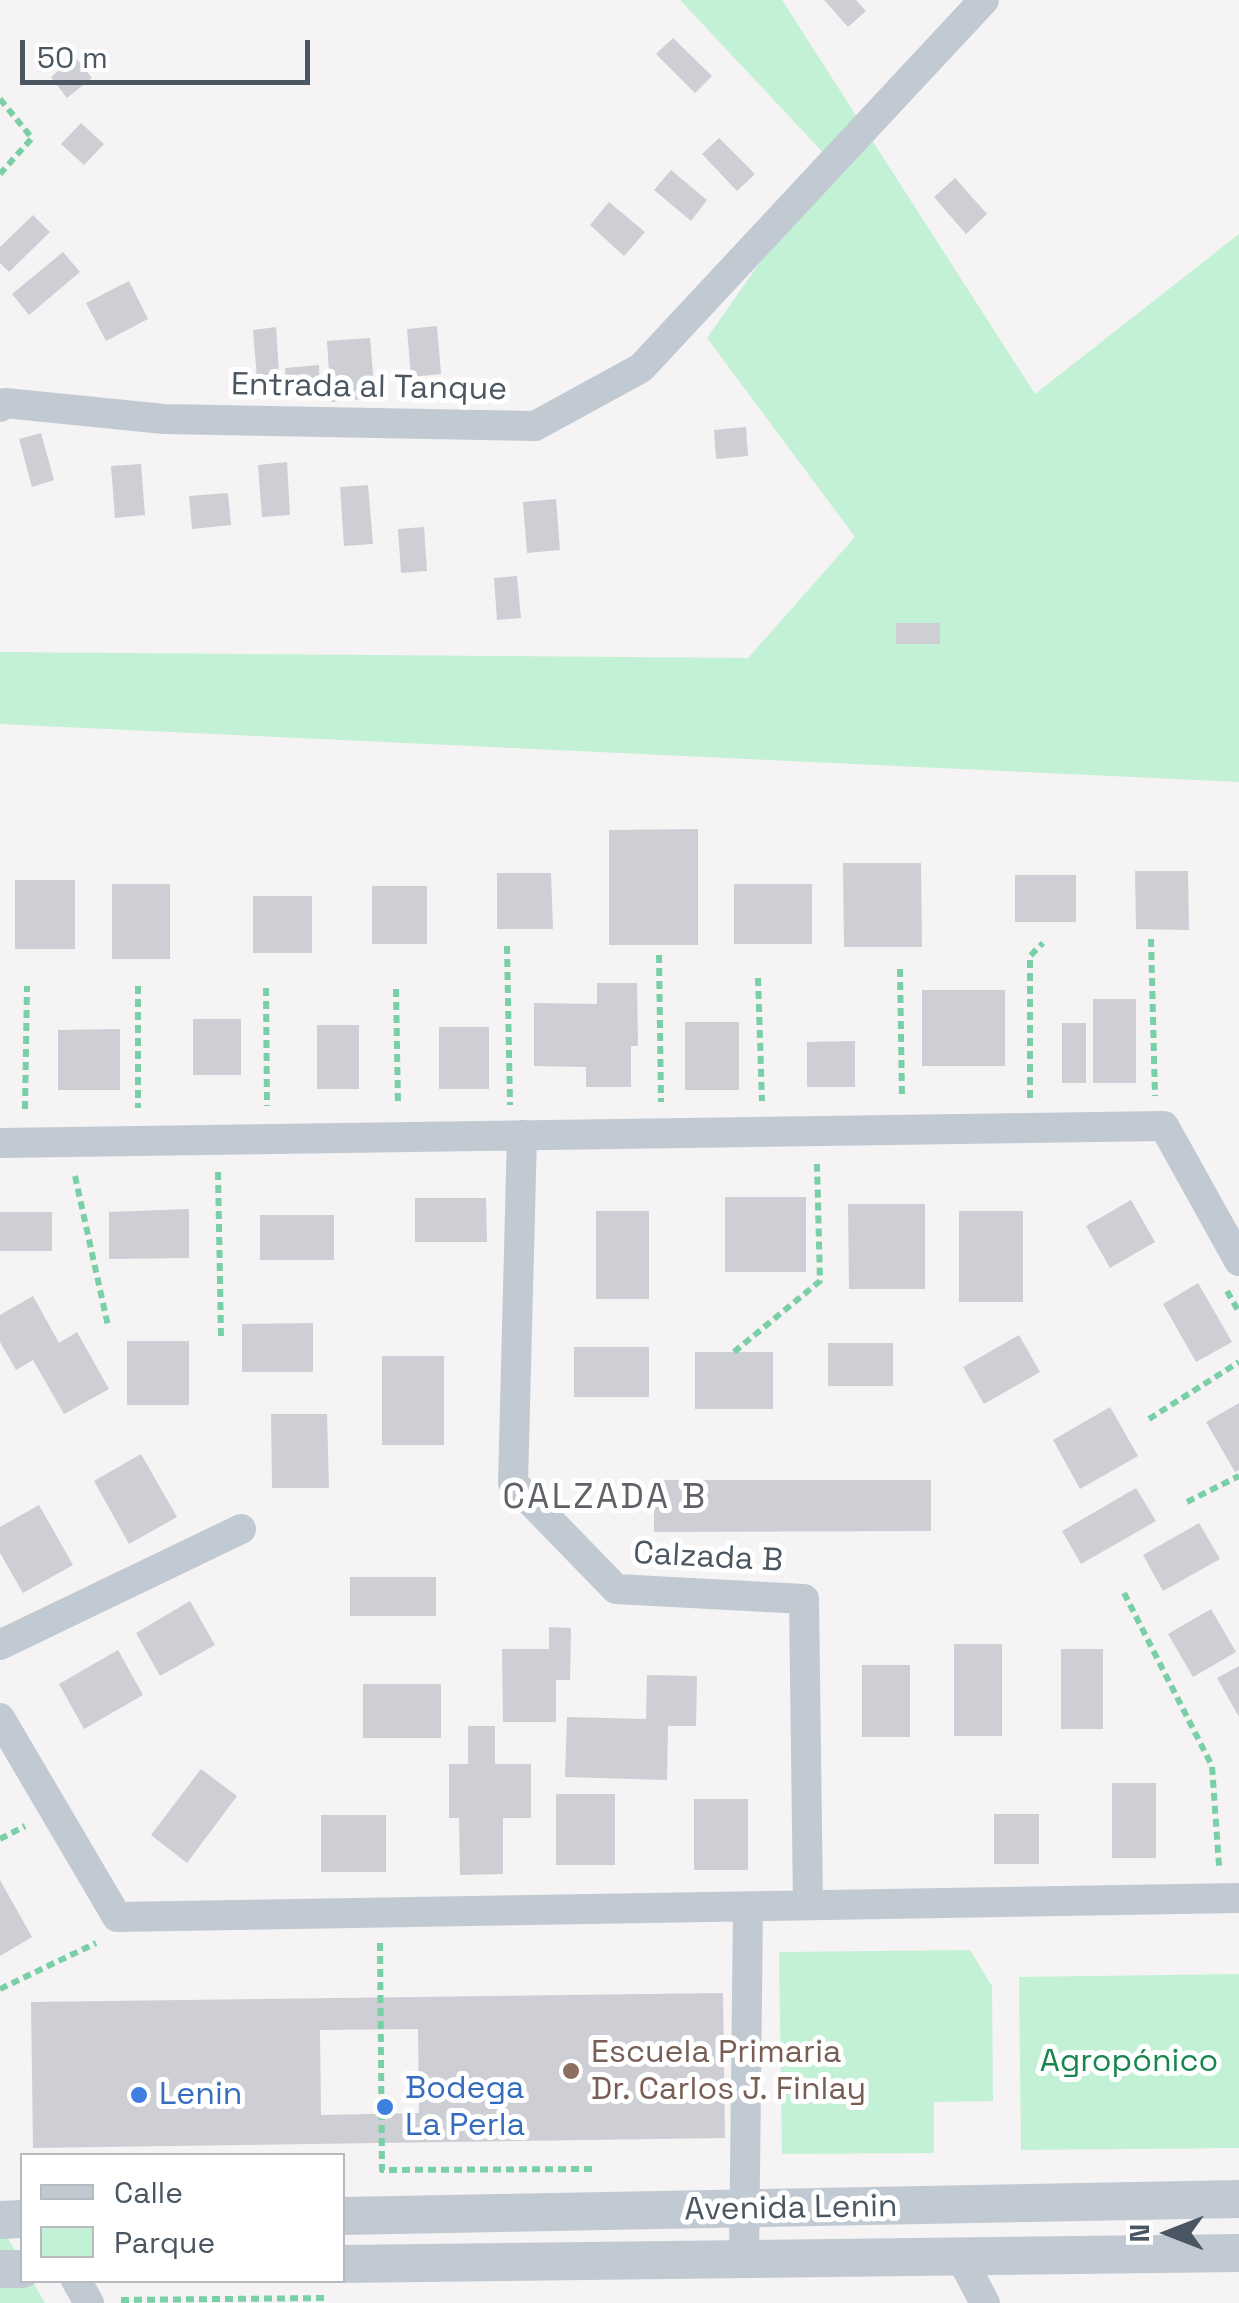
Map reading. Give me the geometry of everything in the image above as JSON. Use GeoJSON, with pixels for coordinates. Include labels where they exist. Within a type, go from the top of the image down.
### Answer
{"type":"FeatureCollection","features":[{"type":"Feature","properties":{"kind":"street","name":"Entrada al Tanque"},"geometry":{"type":"LineString","coordinates":[[2,401],[164,419],[535,426],[641,368],[984,0]]}},
{"type":"Feature","properties":{"kind":"street"},"geometry":{"type":"LineString","coordinates":[[0,1143],[1164,1126],[1230,1270]]}},
{"type":"Feature","properties":{"kind":"street","name":"Calzada B"},"geometry":{"type":"LineString","coordinates":[[522,1135],[513,1483],[616,1589],[804,1599],[808,1906]]}},
{"type":"Feature","properties":{"kind":"street"},"geometry":{"type":"LineString","coordinates":[[0,1645],[241,1529]]}},
{"type":"Feature","properties":{"kind":"street"},"geometry":{"type":"LineString","coordinates":[[0,1718],[117,1918],[808,1906],[1234,1884]]}},
{"type":"Feature","properties":{"kind":"street"},"geometry":{"type":"LineString","coordinates":[[744,2260],[748,1907]]}},
{"type":"Feature","properties":{"kind":"street","name":"Avenida Lenin"},"geometry":{"type":"LineString","coordinates":[[345,2216],[1239,2199]]}},
{"type":"Feature","properties":{"kind":"street","name":"Avenida Lenin"},"geometry":{"type":"LineString","coordinates":[[345,2264],[1239,2254]]}},
{"type":"Feature","properties":{"kind":"street"},"geometry":{"type":"LineString","coordinates":[[961,2258],[985,2303]]}},
{"type":"Feature","properties":{"kind":"path"},"geometry":{"type":"LineString","coordinates":[[0,99],[32,138],[0,174]]}},
{"type":"Feature","properties":{"kind":"path"},"geometry":{"type":"LineString","coordinates":[[1150,939],[1155,1097]]}},
{"type":"Feature","properties":{"kind":"path"},"geometry":{"type":"LineString","coordinates":[[1030,1099],[1030,956],[1043,943]]}},
{"type":"Feature","properties":{"kind":"path"},"geometry":{"type":"LineString","coordinates":[[507,946],[510,1105]]}},
{"type":"Feature","properties":{"kind":"path"},"geometry":{"type":"LineString","coordinates":[[659,955],[661,1103]]}},
{"type":"Feature","properties":{"kind":"path"},"geometry":{"type":"LineString","coordinates":[[900,969],[902,1100]]}},
{"type":"Feature","properties":{"kind":"path"},"geometry":{"type":"LineString","coordinates":[[758,978],[762,1102]]}},
{"type":"Feature","properties":{"kind":"path"},"geometry":{"type":"LineString","coordinates":[[25,1110],[27,986]]}},
{"type":"Feature","properties":{"kind":"path"},"geometry":{"type":"LineString","coordinates":[[138,986],[138,1109]]}},
{"type":"Feature","properties":{"kind":"path"},"geometry":{"type":"LineString","coordinates":[[266,988],[267,1107]]}},
{"type":"Feature","properties":{"kind":"path"},"geometry":{"type":"LineString","coordinates":[[396,988],[398,1106]]}},
{"type":"Feature","properties":{"kind":"path"},"geometry":{"type":"LineString","coordinates":[[734,1352],[820,1281],[817,1159],[836,1158]]}},
{"type":"Feature","properties":{"kind":"path"},"geometry":{"type":"LineString","coordinates":[[200,1170],[237,1170]]}},
{"type":"Feature","properties":{"kind":"path"},"geometry":{"type":"LineString","coordinates":[[218,1170],[221,1336]]}},
{"type":"Feature","properties":{"kind":"path"},"geometry":{"type":"LineString","coordinates":[[74,1172],[108,1326]]}},
{"type":"Feature","properties":{"kind":"path"},"geometry":{"type":"LineString","coordinates":[[56,1173],[92,1172]]}},
{"type":"Feature","properties":{"kind":"path"},"geometry":{"type":"LineString","coordinates":[[1230,1270],[1239,1312]]}},
{"type":"Feature","properties":{"kind":"path"},"geometry":{"type":"LineString","coordinates":[[1148,1418],[1239,1362]]}},
{"type":"Feature","properties":{"kind":"path"},"geometry":{"type":"LineString","coordinates":[[1187,1502],[1239,1476]]}},
{"type":"Feature","properties":{"kind":"path"},"geometry":{"type":"LineString","coordinates":[[1124,1594],[1212,1766],[1219,1870]]}},
{"type":"Feature","properties":{"kind":"path"},"geometry":{"type":"LineString","coordinates":[[0,1839],[27,1825]]}},
{"type":"Feature","properties":{"kind":"path"},"geometry":{"type":"LineString","coordinates":[[1200,1870],[1219,1870],[1234,1884]]}},
{"type":"Feature","properties":{"kind":"path"},"geometry":{"type":"LineString","coordinates":[[380,1913],[382,2170],[611,2170]]}},
{"type":"Feature","properties":{"kind":"path"},"geometry":{"type":"LineString","coordinates":[[0,1989],[97,1942]]}},
{"type":"Feature","properties":{"kind":"green space"},"geometry":{"type":"Polygon","coordinates":[[[680,0],[782,0],[1035,394],[1239,234],[1239,782],[0,724],[0,652],[748,658],[855,537],[707,338],[831,161],[680,0]]]}},
{"type":"Feature","properties":{"kind":"green space"},"geometry":{"type":"Polygon","coordinates":[[[970,1950],[992,1986],[993,2101],[934,2102],[934,2153],[782,2154],[779,1952],[970,1950]]]}},
{"type":"Feature","properties":{"kind":"green space","name":"Agropónico"},"geometry":{"type":"Polygon","coordinates":[[[1239,1974],[1239,2148],[1021,2150],[1019,1977],[1239,1974]]]}},
{"type":"Feature","properties":{"kind":"green space"},"geometry":{"type":"Polygon","coordinates":[[[0,2224],[20,2259],[20,2283],[34,2283],[45,2303],[0,2303],[0,2224]]]}},
{"type":"Feature","properties":{"kind":"building"},"geometry":{"type":"Polygon","coordinates":[[[824,0],[856,0],[866,11],[848,27],[824,0]]]}},
{"type":"Feature","properties":{"kind":"building"},"geometry":{"type":"Polygon","coordinates":[[[673,38],[712,76],[695,93],[656,54],[673,38]]]}},
{"type":"Feature","properties":{"kind":"building"},"geometry":{"type":"Polygon","coordinates":[[[75,57],[92,78],[67,98],[51,77],[75,57]]]}},
{"type":"Feature","properties":{"kind":"building"},"geometry":{"type":"Polygon","coordinates":[[[81,123],[104,144],[84,165],[61,144],[81,123]]]}},
{"type":"Feature","properties":{"kind":"building"},"geometry":{"type":"Polygon","coordinates":[[[719,138],[755,174],[737,191],[702,154],[719,138]]]}},
{"type":"Feature","properties":{"kind":"building"},"geometry":{"type":"Polygon","coordinates":[[[671,170],[707,200],[691,221],[654,190],[671,170]]]}},
{"type":"Feature","properties":{"kind":"building"},"geometry":{"type":"Polygon","coordinates":[[[955,178],[987,214],[966,234],[934,197],[955,178]]]}},
{"type":"Feature","properties":{"kind":"building"},"geometry":{"type":"Polygon","coordinates":[[[609,202],[645,232],[624,256],[590,225],[609,202]]]}},
{"type":"Feature","properties":{"kind":"building"},"geometry":{"type":"Polygon","coordinates":[[[33,215],[50,232],[9,272],[0,263],[0,247],[33,215]]]}},
{"type":"Feature","properties":{"kind":"building"},"geometry":{"type":"Polygon","coordinates":[[[63,252],[80,272],[29,315],[12,294],[63,252]]]}},
{"type":"Feature","properties":{"kind":"building"},"geometry":{"type":"Polygon","coordinates":[[[129,281],[148,319],[106,341],[86,303],[129,281]]]}},
{"type":"Feature","properties":{"kind":"building"},"geometry":{"type":"Polygon","coordinates":[[[437,326],[441,374],[411,377],[407,329],[437,326]]]}},
{"type":"Feature","properties":{"kind":"building"},"geometry":{"type":"Polygon","coordinates":[[[276,327],[280,389],[258,391],[253,330],[276,327]]]}},
{"type":"Feature","properties":{"kind":"building"},"geometry":{"type":"Polygon","coordinates":[[[370,338],[375,398],[331,402],[327,341],[370,338]]]}},
{"type":"Feature","properties":{"kind":"building"},"geometry":{"type":"Polygon","coordinates":[[[319,365],[320,390],[287,392],[285,368],[319,365]]]}},
{"type":"Feature","properties":{"kind":"building"},"geometry":{"type":"Polygon","coordinates":[[[746,427],[748,456],[716,459],[714,430],[746,427]]]}},
{"type":"Feature","properties":{"kind":"building"},"geometry":{"type":"Polygon","coordinates":[[[41,433],[54,480],[32,487],[19,439],[41,433]]]}},
{"type":"Feature","properties":{"kind":"building"},"geometry":{"type":"Polygon","coordinates":[[[287,462],[290,515],[262,517],[258,465],[287,462]]]}},
{"type":"Feature","properties":{"kind":"building"},"geometry":{"type":"Polygon","coordinates":[[[141,464],[145,515],[115,518],[111,466],[141,464]]]}},
{"type":"Feature","properties":{"kind":"building"},"geometry":{"type":"Polygon","coordinates":[[[368,485],[373,544],[344,546],[340,487],[368,485]]]}},
{"type":"Feature","properties":{"kind":"building"},"geometry":{"type":"Polygon","coordinates":[[[228,493],[231,525],[192,529],[189,496],[228,493]]]}},
{"type":"Feature","properties":{"kind":"building"},"geometry":{"type":"Polygon","coordinates":[[[556,499],[560,550],[527,553],[523,502],[556,499]]]}},
{"type":"Feature","properties":{"kind":"building"},"geometry":{"type":"Polygon","coordinates":[[[424,527],[427,571],[401,573],[398,529],[424,527]]]}},
{"type":"Feature","properties":{"kind":"building"},"geometry":{"type":"Polygon","coordinates":[[[517,576],[521,618],[497,620],[494,578],[517,576]]]}},
{"type":"Feature","properties":{"kind":"building"},"geometry":{"type":"Polygon","coordinates":[[[896,623],[940,623],[940,644],[896,644],[896,623]]]}},
{"type":"Feature","properties":{"kind":"building"},"geometry":{"type":"Polygon","coordinates":[[[698,829],[698,945],[609,945],[609,830],[698,829]]]}},
{"type":"Feature","properties":{"kind":"building"},"geometry":{"type":"Polygon","coordinates":[[[843,863],[921,863],[922,947],[844,947],[843,863]]]}},
{"type":"Feature","properties":{"kind":"building"},"geometry":{"type":"Polygon","coordinates":[[[1135,871],[1188,871],[1189,930],[1136,929],[1135,871]]]}},
{"type":"Feature","properties":{"kind":"building"},"geometry":{"type":"Polygon","coordinates":[[[497,873],[551,873],[553,929],[497,929],[497,873]]]}},
{"type":"Feature","properties":{"kind":"building"},"geometry":{"type":"Polygon","coordinates":[[[1015,875],[1076,875],[1076,922],[1015,922],[1015,875]]]}},
{"type":"Feature","properties":{"kind":"building"},"geometry":{"type":"Polygon","coordinates":[[[15,880],[75,880],[75,949],[15,949],[15,880]]]}},
{"type":"Feature","properties":{"kind":"building"},"geometry":{"type":"Polygon","coordinates":[[[112,884],[170,884],[170,959],[112,959],[112,884]]]}},
{"type":"Feature","properties":{"kind":"building"},"geometry":{"type":"Polygon","coordinates":[[[734,884],[812,884],[812,944],[734,944],[734,884]]]}},
{"type":"Feature","properties":{"kind":"building"},"geometry":{"type":"Polygon","coordinates":[[[372,886],[427,886],[427,944],[372,944],[372,886]]]}},
{"type":"Feature","properties":{"kind":"building"},"geometry":{"type":"Polygon","coordinates":[[[253,896],[312,896],[312,953],[253,953],[253,896]]]}},
{"type":"Feature","properties":{"kind":"building"},"geometry":{"type":"Polygon","coordinates":[[[597,983],[637,983],[638,1046],[631,1046],[631,1087],[586,1087],[586,1067],[534,1066],[534,1003],[597,1004],[597,983]]]}},
{"type":"Feature","properties":{"kind":"building"},"geometry":{"type":"Polygon","coordinates":[[[922,990],[1005,990],[1005,1066],[922,1066],[922,990]]]}},
{"type":"Feature","properties":{"kind":"building"},"geometry":{"type":"Polygon","coordinates":[[[1093,999],[1136,999],[1136,1083],[1093,1083],[1093,999]]]}},
{"type":"Feature","properties":{"kind":"building"},"geometry":{"type":"Polygon","coordinates":[[[193,1019],[241,1019],[241,1075],[193,1075],[193,1019]]]}},
{"type":"Feature","properties":{"kind":"building"},"geometry":{"type":"Polygon","coordinates":[[[685,1022],[739,1022],[739,1090],[685,1090],[685,1022]]]}},
{"type":"Feature","properties":{"kind":"building"},"geometry":{"type":"Polygon","coordinates":[[[1062,1023],[1086,1023],[1086,1083],[1062,1083],[1062,1023]]]}},
{"type":"Feature","properties":{"kind":"building"},"geometry":{"type":"Polygon","coordinates":[[[317,1025],[359,1025],[359,1089],[317,1089],[317,1025]]]}},
{"type":"Feature","properties":{"kind":"building"},"geometry":{"type":"Polygon","coordinates":[[[439,1027],[489,1027],[489,1089],[439,1089],[439,1027]]]}},
{"type":"Feature","properties":{"kind":"building"},"geometry":{"type":"Polygon","coordinates":[[[120,1029],[120,1090],[58,1090],[58,1030],[120,1029]]]}},
{"type":"Feature","properties":{"kind":"building"},"geometry":{"type":"Polygon","coordinates":[[[855,1041],[855,1087],[807,1087],[807,1042],[855,1041]]]}},
{"type":"Feature","properties":{"kind":"building"},"geometry":{"type":"Polygon","coordinates":[[[725,1197],[806,1197],[806,1272],[725,1272],[725,1197]]]}},
{"type":"Feature","properties":{"kind":"building"},"geometry":{"type":"Polygon","coordinates":[[[415,1198],[486,1198],[487,1242],[415,1242],[415,1198]]]}},
{"type":"Feature","properties":{"kind":"building"},"geometry":{"type":"Polygon","coordinates":[[[1131,1200],[1155,1242],[1110,1268],[1086,1226],[1131,1200]]]}},
{"type":"Feature","properties":{"kind":"building"},"geometry":{"type":"Polygon","coordinates":[[[848,1204],[925,1204],[925,1289],[849,1289],[848,1204]]]}},
{"type":"Feature","properties":{"kind":"building"},"geometry":{"type":"Polygon","coordinates":[[[189,1209],[189,1258],[109,1259],[109,1212],[189,1209]]]}},
{"type":"Feature","properties":{"kind":"building"},"geometry":{"type":"Polygon","coordinates":[[[596,1211],[649,1211],[649,1299],[596,1299],[596,1211]]]}},
{"type":"Feature","properties":{"kind":"building"},"geometry":{"type":"Polygon","coordinates":[[[959,1211],[1023,1211],[1023,1302],[959,1302],[959,1211]]]}},
{"type":"Feature","properties":{"kind":"building"},"geometry":{"type":"Polygon","coordinates":[[[0,1212],[52,1212],[52,1251],[0,1251],[0,1212]]]}},
{"type":"Feature","properties":{"kind":"building"},"geometry":{"type":"Polygon","coordinates":[[[260,1215],[334,1215],[334,1260],[260,1260],[260,1215]]]}},
{"type":"Feature","properties":{"kind":"building"},"geometry":{"type":"Polygon","coordinates":[[[1198,1283],[1232,1342],[1196,1362],[1163,1304],[1198,1283]]]}},
{"type":"Feature","properties":{"kind":"building"},"geometry":{"type":"Polygon","coordinates":[[[33,1296],[59,1343],[77,1332],[109,1389],[64,1414],[33,1360],[16,1370],[0,1342],[0,1315],[33,1296]]]}},
{"type":"Feature","properties":{"kind":"building"},"geometry":{"type":"Polygon","coordinates":[[[313,1323],[313,1372],[242,1372],[242,1324],[313,1323]]]}},
{"type":"Feature","properties":{"kind":"building"},"geometry":{"type":"Polygon","coordinates":[[[1019,1335],[1040,1372],[984,1404],[963,1367],[1019,1335]]]}},
{"type":"Feature","properties":{"kind":"building"},"geometry":{"type":"Polygon","coordinates":[[[127,1341],[189,1341],[189,1405],[127,1405],[127,1341]]]}},
{"type":"Feature","properties":{"kind":"building"},"geometry":{"type":"Polygon","coordinates":[[[828,1343],[893,1343],[893,1386],[828,1386],[828,1343]]]}},
{"type":"Feature","properties":{"kind":"building"},"geometry":{"type":"Polygon","coordinates":[[[574,1347],[649,1347],[649,1397],[574,1397],[574,1347]]]}},
{"type":"Feature","properties":{"kind":"building"},"geometry":{"type":"Polygon","coordinates":[[[695,1352],[773,1352],[773,1409],[695,1409],[695,1352]]]}},
{"type":"Feature","properties":{"kind":"building"},"geometry":{"type":"Polygon","coordinates":[[[382,1356],[444,1356],[444,1445],[382,1445],[382,1356]]]}},
{"type":"Feature","properties":{"kind":"building"},"geometry":{"type":"Polygon","coordinates":[[[1239,1403],[1239,1470],[1235,1472],[1206,1422],[1239,1403]]]}},
{"type":"Feature","properties":{"kind":"building"},"geometry":{"type":"Polygon","coordinates":[[[1110,1407],[1138,1456],[1080,1489],[1053,1440],[1110,1407]]]}},
{"type":"Feature","properties":{"kind":"building"},"geometry":{"type":"Polygon","coordinates":[[[271,1414],[327,1414],[329,1488],[272,1488],[271,1414]]]}},
{"type":"Feature","properties":{"kind":"building"},"geometry":{"type":"Polygon","coordinates":[[[141,1454],[177,1517],[129,1544],[94,1481],[141,1454]]]}},
{"type":"Feature","properties":{"kind":"building"},"geometry":{"type":"Polygon","coordinates":[[[654,1480],[931,1480],[931,1531],[654,1532],[654,1480]]]}},
{"type":"Feature","properties":{"kind":"building"},"geometry":{"type":"Polygon","coordinates":[[[1136,1488],[1156,1521],[1081,1564],[1062,1531],[1136,1488]]]}},
{"type":"Feature","properties":{"kind":"building"},"geometry":{"type":"Polygon","coordinates":[[[39,1505],[73,1565],[23,1593],[0,1553],[0,1527],[39,1505]]]}},
{"type":"Feature","properties":{"kind":"building"},"geometry":{"type":"Polygon","coordinates":[[[1199,1523],[1220,1559],[1163,1591],[1143,1555],[1199,1523]]]}},
{"type":"Feature","properties":{"kind":"building"},"geometry":{"type":"Polygon","coordinates":[[[350,1577],[436,1577],[436,1616],[350,1616],[350,1577]]]}},
{"type":"Feature","properties":{"kind":"building"},"geometry":{"type":"Polygon","coordinates":[[[190,1601],[215,1645],[160,1676],[136,1633],[190,1601]]]}},
{"type":"Feature","properties":{"kind":"building"},"geometry":{"type":"Polygon","coordinates":[[[1211,1609],[1236,1652],[1193,1677],[1168,1634],[1211,1609]]]}},
{"type":"Feature","properties":{"kind":"building"},"geometry":{"type":"Polygon","coordinates":[[[549,1627],[571,1628],[570,1680],[556,1680],[556,1722],[503,1722],[502,1649],[549,1649],[549,1627]]]}},
{"type":"Feature","properties":{"kind":"building"},"geometry":{"type":"Polygon","coordinates":[[[954,1644],[1002,1644],[1002,1736],[954,1736],[954,1644]]]}},
{"type":"Feature","properties":{"kind":"building"},"geometry":{"type":"Polygon","coordinates":[[[1061,1649],[1103,1649],[1103,1729],[1061,1729],[1061,1649]]]}},
{"type":"Feature","properties":{"kind":"building"},"geometry":{"type":"Polygon","coordinates":[[[118,1650],[143,1695],[84,1729],[59,1684],[118,1650]]]}},
{"type":"Feature","properties":{"kind":"building"},"geometry":{"type":"Polygon","coordinates":[[[862,1665],[910,1665],[910,1737],[862,1737],[862,1665]]]}},
{"type":"Feature","properties":{"kind":"building"},"geometry":{"type":"Polygon","coordinates":[[[1239,1666],[1239,1717],[1217,1678],[1239,1666]]]}},
{"type":"Feature","properties":{"kind":"building"},"geometry":{"type":"Polygon","coordinates":[[[647,1675],[697,1676],[696,1726],[668,1726],[667,1780],[565,1777],[567,1717],[646,1719],[647,1675]]]}},
{"type":"Feature","properties":{"kind":"building"},"geometry":{"type":"Polygon","coordinates":[[[363,1684],[441,1684],[441,1738],[363,1738],[363,1684]]]}},
{"type":"Feature","properties":{"kind":"building"},"geometry":{"type":"Polygon","coordinates":[[[468,1726],[495,1726],[495,1764],[531,1764],[531,1818],[503,1818],[503,1874],[460,1875],[459,1818],[449,1818],[449,1764],[468,1764],[468,1726]]]}},
{"type":"Feature","properties":{"kind":"building"},"geometry":{"type":"Polygon","coordinates":[[[201,1769],[237,1796],[187,1863],[151,1835],[201,1769]]]}},
{"type":"Feature","properties":{"kind":"building"},"geometry":{"type":"Polygon","coordinates":[[[1112,1783],[1156,1783],[1156,1858],[1112,1858],[1112,1783]]]}},
{"type":"Feature","properties":{"kind":"building"},"geometry":{"type":"Polygon","coordinates":[[[556,1794],[615,1794],[615,1865],[556,1865],[556,1794]]]}},
{"type":"Feature","properties":{"kind":"building"},"geometry":{"type":"Polygon","coordinates":[[[694,1799],[748,1799],[748,1870],[694,1870],[694,1799]]]}},
{"type":"Feature","properties":{"kind":"building"},"geometry":{"type":"Polygon","coordinates":[[[994,1814],[1039,1814],[1039,1864],[994,1864],[994,1814]]]}},
{"type":"Feature","properties":{"kind":"building"},"geometry":{"type":"Polygon","coordinates":[[[321,1815],[386,1815],[386,1872],[321,1872],[321,1815]]]}},
{"type":"Feature","properties":{"kind":"building"},"geometry":{"type":"Polygon","coordinates":[[[0,1880],[32,1937],[0,1956],[0,1880]]]}},
{"type":"Feature","properties":{"kind":"building"},"geometry":{"type":"Polygon","coordinates":[[[723,1993],[725,2138],[33,2148],[31,2002],[723,1993]],[[418,2029],[320,2030],[321,2115],[419,2113],[418,2029]]]}},
{"type":"Feature","properties":{"kind":"place","name":"Escuela Primaria Dr. Carlos J. Finlay"},"geometry":{"type":"Point","coordinates":[571,2071]}},
{"type":"Feature","properties":{"kind":"place","name":"Lenin"},"geometry":{"type":"Point","coordinates":[139,2095]}},
{"type":"Feature","properties":{"kind":"place","name":"Bodega La Perla"},"geometry":{"type":"Point","coordinates":[385,2107]}},
{"type":"Feature","properties":{"kind":"district","name":"CALZADA B"},"geometry":{"type":"Point","coordinates":[605,1499]}}]}
